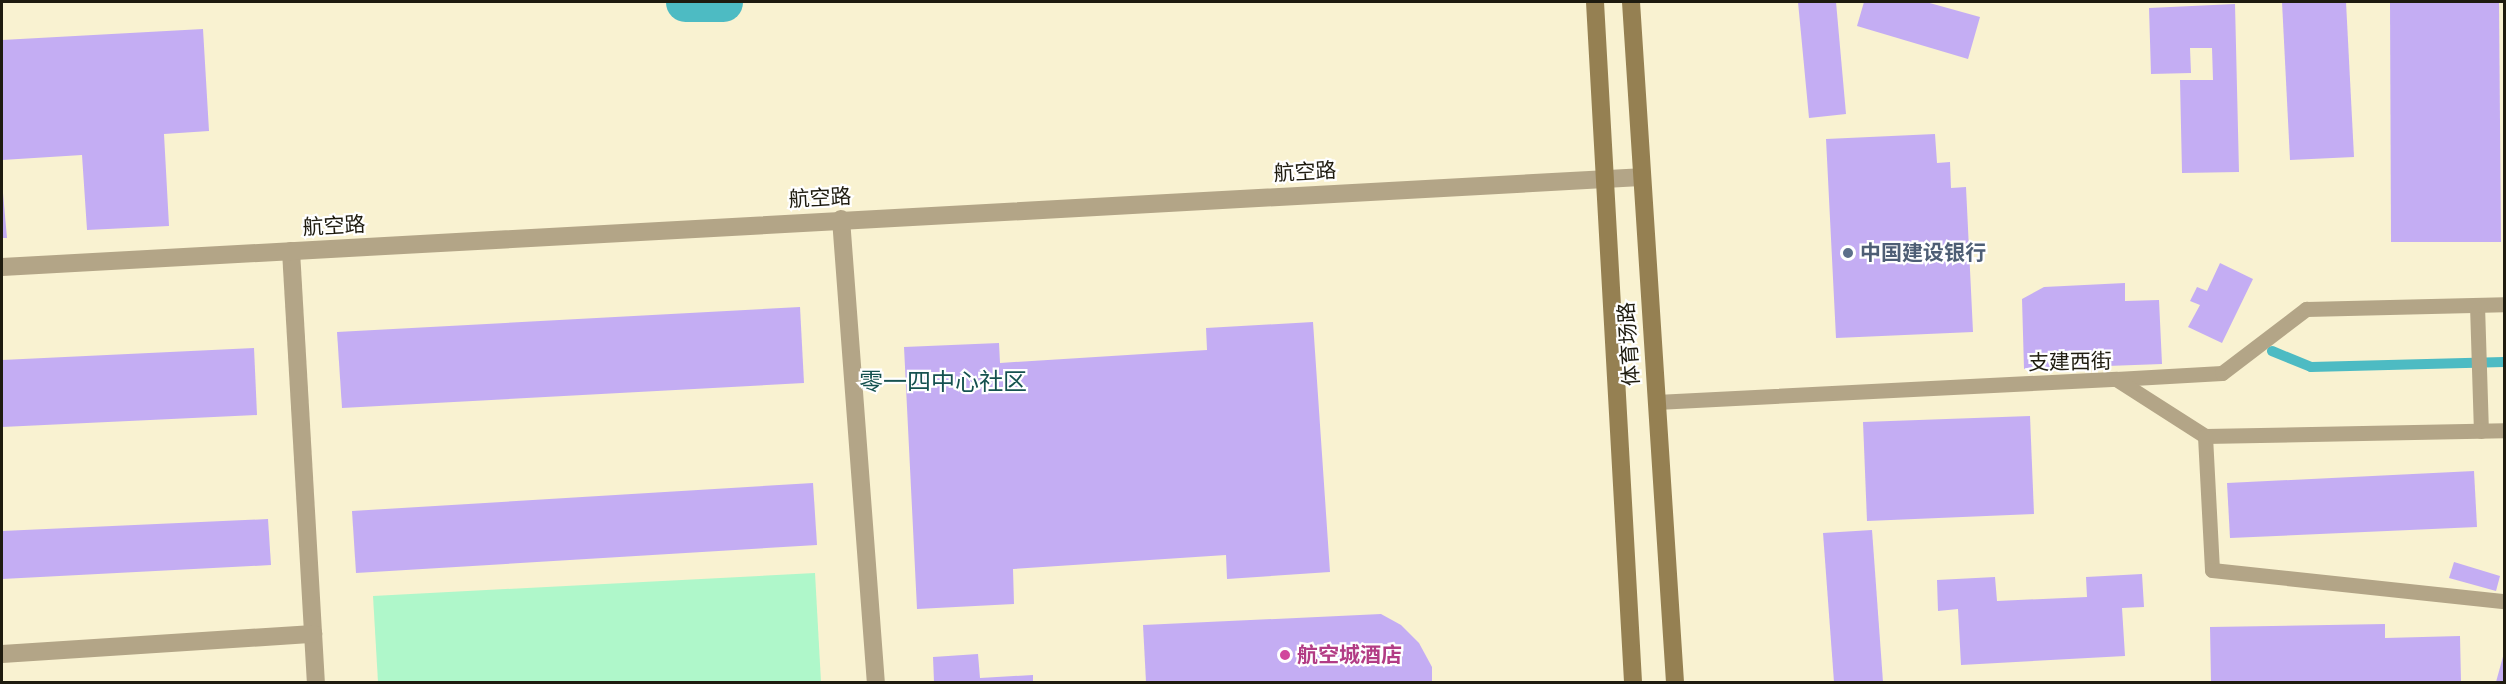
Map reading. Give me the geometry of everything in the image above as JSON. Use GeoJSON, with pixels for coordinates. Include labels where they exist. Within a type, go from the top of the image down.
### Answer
{"type":"FeatureCollection","features":[{"type":"Feature","properties":{"kind":"main road","name":"体育场路"},"geometry":{"type":"LineString","coordinates":[[1595,2],[1633,682]]}},
{"type":"Feature","properties":{"kind":"main road","name":"体育场路"},"geometry":{"type":"LineString","coordinates":[[1631,2],[1675,682]]}},
{"type":"Feature","properties":{"kind":"street","name":"航空路"},"geometry":{"type":"LineString","coordinates":[[2,267],[841,219],[1641,177]]}},
{"type":"Feature","properties":{"kind":"street"},"geometry":{"type":"LineString","coordinates":[[841,219],[876,682]]}},
{"type":"Feature","properties":{"kind":"street"},"geometry":{"type":"LineString","coordinates":[[291,251],[316,682]]}},
{"type":"Feature","properties":{"kind":"street"},"geometry":{"type":"LineString","coordinates":[[2,654],[313,633]]}},
{"type":"Feature","properties":{"kind":"lane"},"geometry":{"type":"LineString","coordinates":[[2116,379],[2222,373],[2306,309],[2505,304]]}},
{"type":"Feature","properties":{"kind":"lane"},"geometry":{"type":"LineString","coordinates":[[2477,305],[2481,431]]}},
{"type":"Feature","properties":{"kind":"lane","name":"支建西街"},"geometry":{"type":"LineString","coordinates":[[1656,402],[2116,379],[2205,436]]}},
{"type":"Feature","properties":{"kind":"lane"},"geometry":{"type":"LineString","coordinates":[[2505,430],[2205,436],[2212,570],[2505,601]]}},
{"type":"Feature","properties":{"kind":"green space"},"geometry":{"type":"Polygon","coordinates":[[[815,573],[821,682],[378,682],[373,596],[815,573]]]}},
{"type":"Feature","properties":{"kind":"building"},"geometry":{"type":"Polygon","coordinates":[[[1798,2],[1836,2],[1846,114],[1809,118],[1798,2]]]}},
{"type":"Feature","properties":{"kind":"building"},"geometry":{"type":"Polygon","coordinates":[[[1864,2],[1926,2],[1980,17],[1968,59],[1857,26],[1864,2]]]}},
{"type":"Feature","properties":{"kind":"building"},"geometry":{"type":"Polygon","coordinates":[[[2282,2],[2346,2],[2354,157],[2290,160],[2282,2]]]}},
{"type":"Feature","properties":{"kind":"building"},"geometry":{"type":"Polygon","coordinates":[[[2390,2],[2499,2],[2501,242],[2391,242],[2390,2]]]}},
{"type":"Feature","properties":{"kind":"building"},"geometry":{"type":"Polygon","coordinates":[[[2235,4],[2239,172],[2182,173],[2180,80],[2213,80],[2212,48],[2190,48],[2191,73],[2151,74],[2149,8],[2235,4]]]}},
{"type":"Feature","properties":{"kind":"building"},"geometry":{"type":"Polygon","coordinates":[[[203,29],[209,131],[164,134],[169,226],[87,230],[82,155],[2,160],[2,40],[203,29]]]}},
{"type":"Feature","properties":{"kind":"building"},"geometry":{"type":"Polygon","coordinates":[[[1935,134],[1937,163],[1950,162],[1951,188],[1966,187],[1973,332],[1836,338],[1826,139],[1935,134]]]}},
{"type":"Feature","properties":{"kind":"building"},"geometry":{"type":"Polygon","coordinates":[[[2,182],[7,238],[2,238],[2,182]]]}},
{"type":"Feature","properties":{"kind":"building"},"geometry":{"type":"Polygon","coordinates":[[[2220,263],[2253,279],[2222,343],[2188,327],[2200,305],[2190,301],[2197,287],[2207,291],[2220,263]]]}},
{"type":"Feature","properties":{"kind":"building"},"geometry":{"type":"Polygon","coordinates":[[[2125,283],[2125,301],[2159,300],[2162,364],[2024,369],[2022,299],[2044,287],[2125,283]]]}},
{"type":"Feature","properties":{"kind":"building"},"geometry":{"type":"Polygon","coordinates":[[[800,307],[804,383],[342,408],[337,332],[800,307]]]}},
{"type":"Feature","properties":{"kind":"building"},"geometry":{"type":"Polygon","coordinates":[[[1313,322],[1330,572],[1227,579],[1226,555],[1013,569],[1014,604],[917,609],[904,347],[999,343],[1000,363],[1207,350],[1206,328],[1313,322]]]}},
{"type":"Feature","properties":{"kind":"building"},"geometry":{"type":"Polygon","coordinates":[[[254,348],[257,415],[2,427],[2,360],[254,348]]]}},
{"type":"Feature","properties":{"kind":"building"},"geometry":{"type":"Polygon","coordinates":[[[2030,416],[2034,514],[1867,521],[1863,422],[2030,416]]]}},
{"type":"Feature","properties":{"kind":"building"},"geometry":{"type":"Polygon","coordinates":[[[2474,471],[2477,527],[2230,538],[2227,483],[2474,471]]]}},
{"type":"Feature","properties":{"kind":"building"},"geometry":{"type":"Polygon","coordinates":[[[813,483],[817,545],[356,573],[352,511],[813,483]]]}},
{"type":"Feature","properties":{"kind":"building"},"geometry":{"type":"Polygon","coordinates":[[[268,519],[271,565],[2,579],[2,531],[268,519]]]}},
{"type":"Feature","properties":{"kind":"building"},"geometry":{"type":"Polygon","coordinates":[[[1872,530],[1883,682],[1834,682],[1823,533],[1872,530]]]}},
{"type":"Feature","properties":{"kind":"building"},"geometry":{"type":"Polygon","coordinates":[[[2454,562],[2500,576],[2496,591],[2449,578],[2454,562]]]}},
{"type":"Feature","properties":{"kind":"building"},"geometry":{"type":"Polygon","coordinates":[[[2142,574],[2144,607],[2122,608],[2125,656],[1961,665],[1958,609],[1938,611],[1937,580],[1995,577],[1997,601],[2087,597],[2086,577],[2142,574]]]}},
{"type":"Feature","properties":{"kind":"building","name":"航空城酒店"},"geometry":{"type":"Polygon","coordinates":[[[1381,614],[1401,625],[1419,643],[1432,667],[1432,682],[1146,682],[1143,625],[1381,614]]]}},
{"type":"Feature","properties":{"kind":"building"},"geometry":{"type":"Polygon","coordinates":[[[2385,624],[2385,638],[2460,636],[2461,682],[2211,682],[2210,627],[2385,624]]]}},
{"type":"Feature","properties":{"kind":"building"},"geometry":{"type":"Polygon","coordinates":[[[2504,653],[2504,682],[2496,682],[2504,653]]]}},
{"type":"Feature","properties":{"kind":"building"},"geometry":{"type":"Polygon","coordinates":[[[978,654],[980,678],[1033,675],[1033,682],[934,682],[933,657],[978,654]]]}},
{"type":"Feature","properties":{"kind":"waterway"},"geometry":{"type":"LineString","coordinates":[[685,2],[723,2]]}},
{"type":"Feature","properties":{"kind":"waterway"},"geometry":{"type":"LineString","coordinates":[[2272,351],[2311,367],[2504,362]]}},
{"type":"Feature","properties":{"kind":"place","name":"中国建设银行"},"geometry":{"type":"Point","coordinates":[1848,253]}},
{"type":"Feature","properties":{"kind":"place","name":"航空城酒店"},"geometry":{"type":"Point","coordinates":[1285,655]}},
{"type":"Feature","properties":{"kind":"district","name":"零一四中心社区"},"geometry":{"type":"Point","coordinates":[943,383]}}]}
